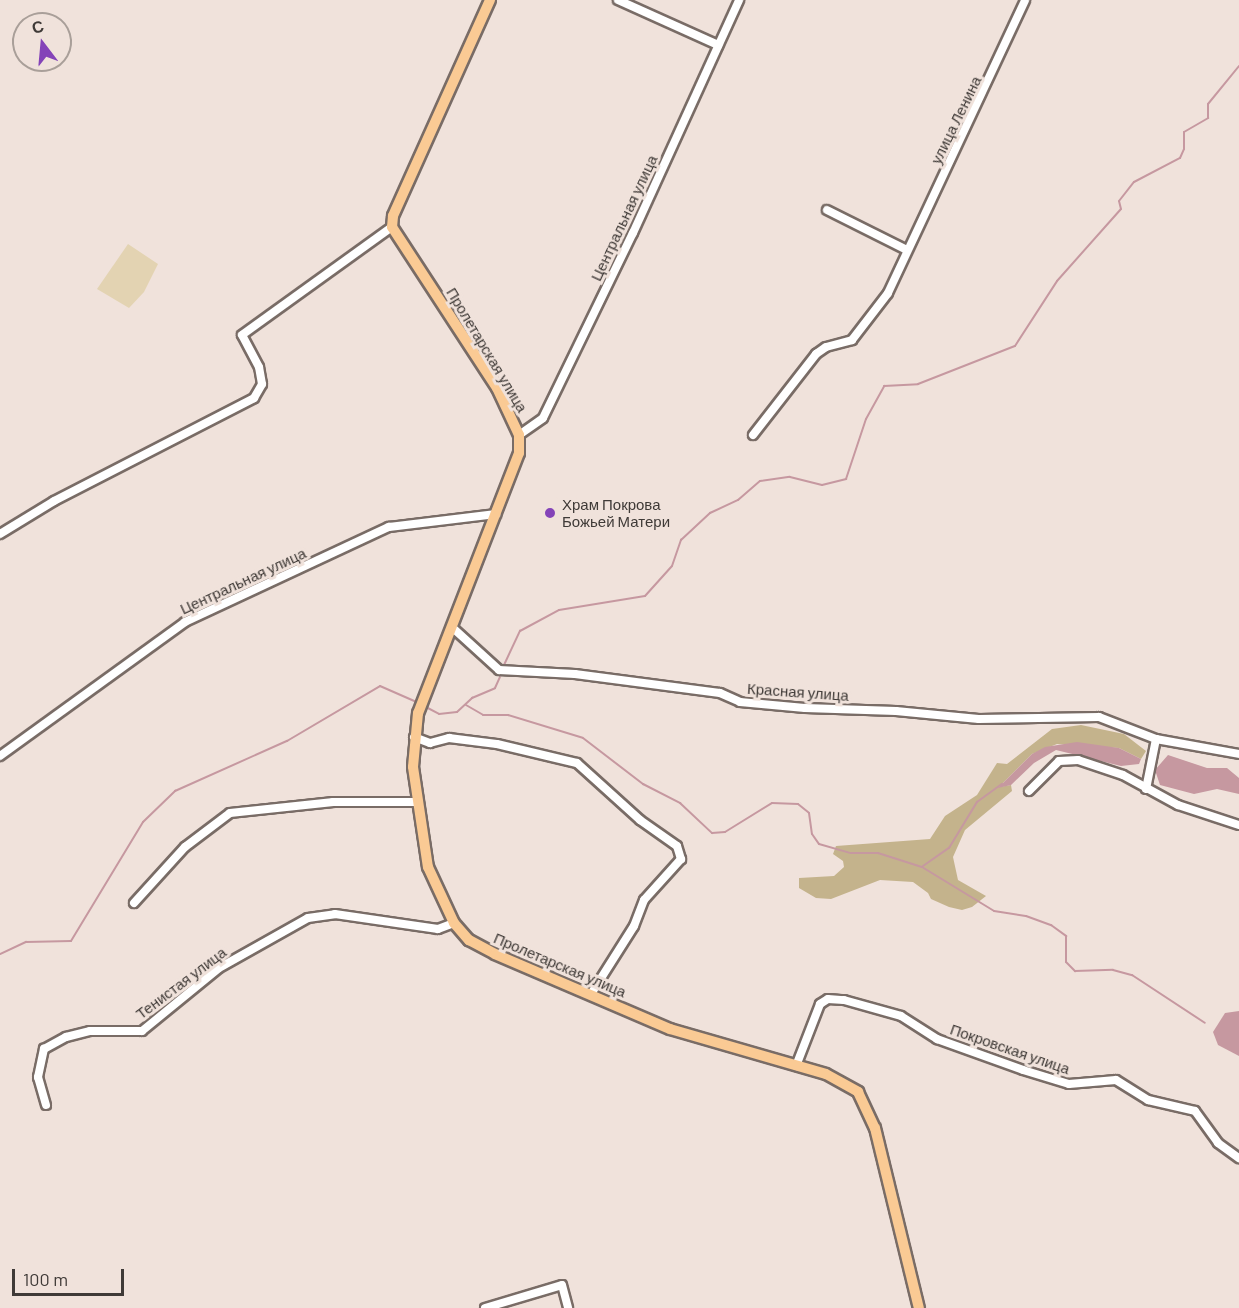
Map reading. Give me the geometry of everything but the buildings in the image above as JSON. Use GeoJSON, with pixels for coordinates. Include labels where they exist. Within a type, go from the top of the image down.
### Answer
{"type":"FeatureCollection","features":[{"type":"Feature","properties":{"kind":"main road"},"geometry":{"type":"LineString","coordinates":[[392,227],[393,216],[490,0]]}},
{"type":"Feature","properties":{"kind":"main road","name":"Пролетарская улица"},"geometry":{"type":"LineString","coordinates":[[392,227],[497,388],[519,435],[519,453],[454,629],[418,713],[414,737],[416,802],[429,867],[454,923],[469,940],[495,954],[669,1029],[844,1082],[868,1108],[919,1308]]}},
{"type":"Feature","properties":{"kind":"street"},"geometry":{"type":"LineString","coordinates":[[618,0],[718,45]]}},
{"type":"Feature","properties":{"kind":"street","name":"Центральная улица"},"geometry":{"type":"LineString","coordinates":[[519,435],[543,418],[633,233],[739,0]]}},
{"type":"Feature","properties":{"kind":"street","name":"улица Ленина"},"geometry":{"type":"LineString","coordinates":[[753,435],[816,354],[826,346],[852,340],[888,293],[985,92],[1025,0]]}},
{"type":"Feature","properties":{"kind":"street"},"geometry":{"type":"LineString","coordinates":[[827,210],[907,250]]}},
{"type":"Feature","properties":{"kind":"street"},"geometry":{"type":"LineString","coordinates":[[0,534],[54,501],[254,398],[262,384],[259,368],[242,336],[392,227]]}},
{"type":"Feature","properties":{"kind":"street","name":"Центральная улица"},"geometry":{"type":"LineString","coordinates":[[0,756],[185,622],[388,527],[496,514]]}},
{"type":"Feature","properties":{"kind":"street","name":"Красная улица"},"geometry":{"type":"LineString","coordinates":[[454,629],[499,670],[575,674],[720,693],[740,702],[805,708],[896,711],[979,720],[1099,717],[1156,739],[1239,754]]}},
{"type":"Feature","properties":{"kind":"street"},"geometry":{"type":"LineString","coordinates":[[414,737],[430,742],[450,738],[497,744],[577,763],[648,827],[677,846],[681,859],[644,900],[634,926],[591,994]]}},
{"type":"Feature","properties":{"kind":"street"},"geometry":{"type":"LineString","coordinates":[[1146,789],[1156,739]]}},
{"type":"Feature","properties":{"kind":"street"},"geometry":{"type":"LineString","coordinates":[[1029,791],[1059,761],[1078,760],[1098,765],[1179,805],[1239,825]]}},
{"type":"Feature","properties":{"kind":"street"},"geometry":{"type":"LineString","coordinates":[[134,903],[185,847],[230,813],[333,802],[416,802]]}},
{"type":"Feature","properties":{"kind":"street","name":"Тенистая улица"},"geometry":{"type":"LineString","coordinates":[[46,1105],[38,1077],[44,1049],[66,1037],[90,1031],[142,1031],[219,968],[308,918],[335,914],[438,929],[454,923]]}},
{"type":"Feature","properties":{"kind":"street","name":"Покровская улица"},"geometry":{"type":"LineString","coordinates":[[796,1066],[820,1004],[828,999],[844,999],[901,1016],[937,1039],[1023,1070],[1069,1084],[1116,1080],[1148,1100],[1195,1111],[1218,1143],[1239,1158]]}},
{"type":"Feature","properties":{"kind":"street"},"geometry":{"type":"LineString","coordinates":[[485,1308],[561,1285],[568,1308]]}},
{"type":"Feature","properties":{"kind":"shaded area"},"geometry":{"type":"Polygon","coordinates":[[[128,244],[158,264],[144,292],[129,308],[97,289],[128,244]]]}},
{"type":"Feature","properties":{"kind":"shaded area"},"geometry":{"type":"Polygon","coordinates":[[[1081,725],[1124,734],[1146,751],[1141,759],[1119,748],[1057,744],[1032,754],[999,787],[1011,785],[1012,791],[965,830],[953,857],[958,880],[986,896],[972,907],[962,910],[949,907],[931,899],[928,893],[913,882],[880,880],[831,899],[816,898],[799,888],[799,878],[834,876],[844,867],[843,861],[833,854],[836,846],[930,839],[945,816],[977,795],[997,763],[1007,764],[1052,729],[1081,725]]]}},
{"type":"Feature","properties":{"kind":"shaded area"},"geometry":{"type":"Polygon","coordinates":[[[1077,742],[1119,748],[1141,759],[1139,764],[1121,766],[1056,750],[1034,763],[1011,785],[998,788],[1032,754],[1045,747],[1077,742]]]}},
{"type":"Feature","properties":{"kind":"shaded area"},"geometry":{"type":"Polygon","coordinates":[[[1168,755],[1207,768],[1227,768],[1239,778],[1239,794],[1217,789],[1194,794],[1160,785],[1155,770],[1168,755]]]}},
{"type":"Feature","properties":{"kind":"shaded area"},"geometry":{"type":"Polygon","coordinates":[[[1239,1011],[1239,1056],[1218,1045],[1213,1032],[1225,1013],[1239,1011]]]}},
{"type":"Feature","properties":{"kind":"waterway"},"geometry":{"type":"LineString","coordinates":[[504,665],[520,631],[559,610],[645,596],[672,566],[681,540],[710,513],[738,500],[760,481],[790,477],[822,485],[846,479],[866,419],[884,386],[918,384],[1015,346],[1057,281],[1121,209],[1119,201],[1134,182],[1180,158],[1184,149],[1184,132],[1208,118],[1208,104],[1239,66]]}},
{"type":"Feature","properties":{"kind":"waterway"},"geometry":{"type":"LineString","coordinates":[[424,706],[439,714],[457,712],[472,698],[495,688],[500,677]]}},
{"type":"Feature","properties":{"kind":"waterway"},"geometry":{"type":"LineString","coordinates":[[0,954],[26,942],[71,941],[143,822],[175,791],[287,741],[380,686],[419,703]]}},
{"type":"Feature","properties":{"kind":"waterway"},"geometry":{"type":"LineString","coordinates":[[466,705],[483,715],[508,715],[583,738],[643,784],[680,803],[712,833],[725,832],[772,803],[798,804],[809,813],[812,834],[819,844],[851,853],[878,853],[922,867],[994,911],[1026,916],[1051,925],[1066,936],[1066,962],[1075,971],[1113,970],[1132,975],[1205,1023]]}},
{"type":"Feature","properties":{"kind":"waterway"},"geometry":{"type":"LineString","coordinates":[[923,866],[949,848],[977,802],[1002,784]]}},
{"type":"Feature","properties":{"kind":"place","name":"Храм Покрова Божьей Матери"},"geometry":{"type":"Point","coordinates":[550,513]}}]}
